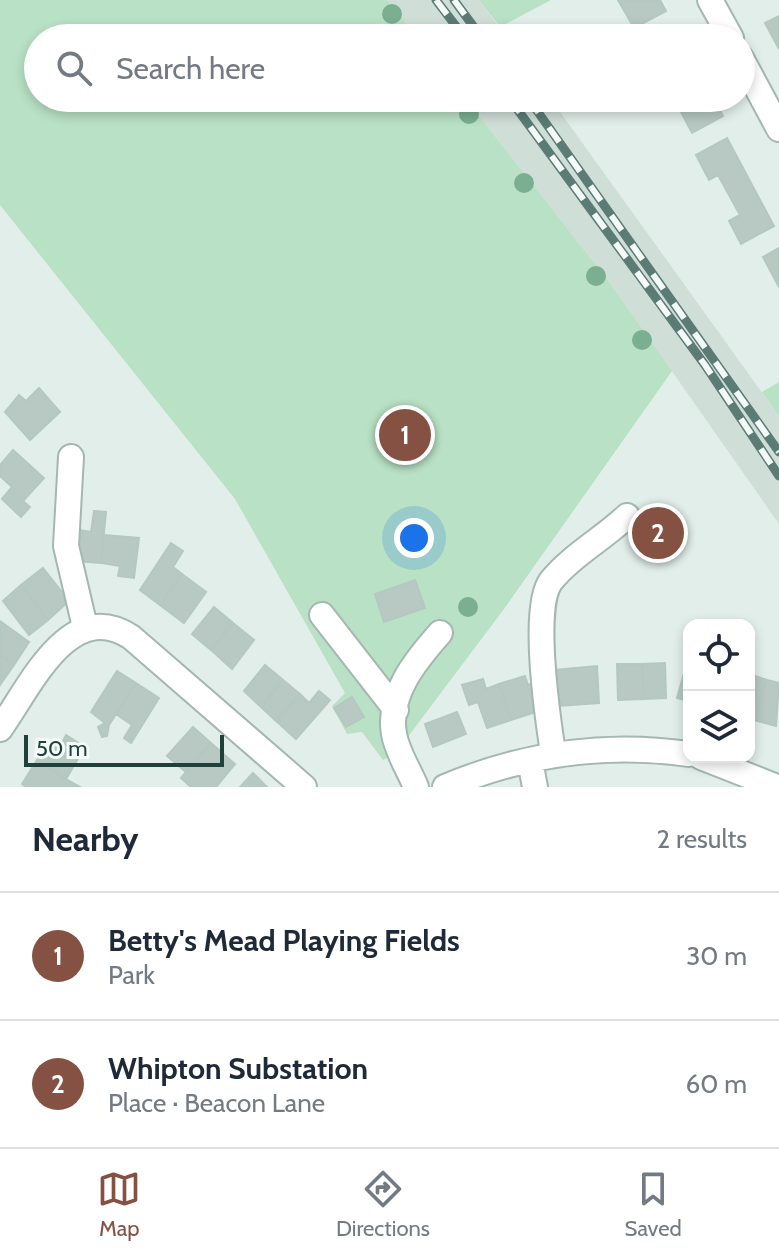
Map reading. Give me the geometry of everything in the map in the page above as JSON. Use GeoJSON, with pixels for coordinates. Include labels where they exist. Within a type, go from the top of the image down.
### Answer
{"type":"FeatureCollection","features":[{"type":"Feature","properties":{"kind":"street"},"geometry":{"type":"LineString","coordinates":[[710,0],[723,24]]}},
{"type":"Feature","properties":{"kind":"street"},"geometry":{"type":"LineString","coordinates":[[755,84],[779,129]]}},
{"type":"Feature","properties":{"kind":"street"},"geometry":{"type":"LineString","coordinates":[[71,457],[66,546],[85,627]]}},
{"type":"Feature","properties":{"kind":"street"},"geometry":{"type":"LineString","coordinates":[[553,753],[542,633],[544,604],[550,583],[627,516]]}},
{"type":"Feature","properties":{"kind":"street"},"geometry":{"type":"LineString","coordinates":[[322,615],[396,710]]}},
{"type":"Feature","properties":{"kind":"street"},"geometry":{"type":"LineString","coordinates":[[0,729],[57,648],[71,634],[85,627],[103,625],[131,637],[304,787]]}},
{"type":"Feature","properties":{"kind":"street"},"geometry":{"type":"LineString","coordinates":[[416,787],[394,737],[396,710],[407,670],[440,633]]}},
{"type":"Feature","properties":{"kind":"street"},"geometry":{"type":"LineString","coordinates":[[445,787],[553,753],[625,747],[683,753]]}},
{"type":"Feature","properties":{"kind":"street"},"geometry":{"type":"LineString","coordinates":[[530,761],[535,787]]}},
{"type":"Feature","properties":{"kind":"street"},"geometry":{"type":"LineString","coordinates":[[716,763],[777,787]]}},
{"type":"Feature","properties":{"kind":"shaded area"},"geometry":{"type":"Polygon","coordinates":[[[387,0],[479,0],[497,24],[407,24],[387,0]]]}},
{"type":"Feature","properties":{"kind":"shaded area"},"geometry":{"type":"Polygon","coordinates":[[[476,112],[560,112],[779,416],[779,524],[610,283],[476,112]]]}},
{"type":"Feature","properties":{"kind":"green space"},"geometry":{"type":"Polygon","coordinates":[[[0,0],[387,0],[407,24],[24,24],[24,112],[476,112],[610,283],[672,371],[504,609],[395,754],[383,760],[362,732],[347,734],[332,706],[345,693],[235,499],[0,205],[0,0]]]}},
{"type":"Feature","properties":{"kind":"green space"},"geometry":{"type":"Polygon","coordinates":[[[479,0],[551,0],[506,24],[498,24],[479,0]]]}},
{"type":"Feature","properties":{"kind":"green space"},"geometry":{"type":"Polygon","coordinates":[[[779,382],[779,416],[762,392],[779,382]]]}},
{"type":"Feature","properties":{"kind":"building"},"geometry":{"type":"Polygon","coordinates":[[[618,0],[660,0],[666,11],[642,24],[632,24],[618,0]]]}},
{"type":"Feature","properties":{"kind":"building"},"geometry":{"type":"Polygon","coordinates":[[[779,16],[779,49],[765,23],[779,16]]]}},
{"type":"Feature","properties":{"kind":"building"},"geometry":{"type":"Polygon","coordinates":[[[681,112],[721,112],[723,116],[692,133],[681,112]]]}},
{"type":"Feature","properties":{"kind":"building"},"geometry":{"type":"Polygon","coordinates":[[[727,138],[774,226],[741,244],[729,221],[740,215],[718,175],[709,180],[696,155],[727,138]]]}},
{"type":"Feature","properties":{"kind":"building"},"geometry":{"type":"Polygon","coordinates":[[[779,248],[779,287],[763,257],[779,248]]]}},
{"type":"Feature","properties":{"kind":"building"},"geometry":{"type":"Polygon","coordinates":[[[39,388],[60,412],[30,440],[5,412],[19,395],[26,401],[39,388]]]}},
{"type":"Feature","properties":{"kind":"building"},"geometry":{"type":"Polygon","coordinates":[[[13,450],[44,478],[23,501],[30,507],[21,517],[2,499],[12,487],[0,476],[0,465],[13,450]]]}},
{"type":"Feature","properties":{"kind":"building"},"geometry":{"type":"Polygon","coordinates":[[[671,510],[684,529],[644,556],[632,537],[671,510]]]}},
{"type":"Feature","properties":{"kind":"building"},"geometry":{"type":"Polygon","coordinates":[[[94,511],[106,512],[101,563],[75,561],[79,530],[91,532],[94,511]]]}},
{"type":"Feature","properties":{"kind":"building"},"geometry":{"type":"Polygon","coordinates":[[[104,535],[139,538],[134,578],[118,576],[120,566],[101,563],[104,535]]]}},
{"type":"Feature","properties":{"kind":"building"},"geometry":{"type":"Polygon","coordinates":[[[171,543],[183,551],[173,567],[182,574],[160,605],[140,590],[171,543]]]}},
{"type":"Feature","properties":{"kind":"building"},"geometry":{"type":"Polygon","coordinates":[[[43,568],[69,601],[48,620],[21,585],[43,568]]]}},
{"type":"Feature","properties":{"kind":"building"},"geometry":{"type":"Polygon","coordinates":[[[182,574],[206,592],[184,623],[160,605],[182,574]]]}},
{"type":"Feature","properties":{"kind":"building"},"geometry":{"type":"Polygon","coordinates":[[[415,580],[425,608],[384,622],[375,594],[415,580]]]}},
{"type":"Feature","properties":{"kind":"building"},"geometry":{"type":"Polygon","coordinates":[[[21,585],[48,620],[29,635],[3,601],[21,585]]]}},
{"type":"Feature","properties":{"kind":"building"},"geometry":{"type":"Polygon","coordinates":[[[214,607],[233,623],[211,650],[192,634],[214,607]]]}},
{"type":"Feature","properties":{"kind":"building"},"geometry":{"type":"Polygon","coordinates":[[[0,621],[29,642],[14,665],[0,654],[0,621]]]}},
{"type":"Feature","properties":{"kind":"building"},"geometry":{"type":"Polygon","coordinates":[[[233,623],[254,640],[232,669],[211,650],[233,623]]]}},
{"type":"Feature","properties":{"kind":"building"},"geometry":{"type":"Polygon","coordinates":[[[0,654],[14,665],[0,685],[0,654]]]}},
{"type":"Feature","properties":{"kind":"building"},"geometry":{"type":"Polygon","coordinates":[[[665,663],[666,698],[644,699],[642,664],[665,663]]]}},
{"type":"Feature","properties":{"kind":"building"},"geometry":{"type":"Polygon","coordinates":[[[617,664],[642,664],[644,699],[618,700],[617,664]]]}},
{"type":"Feature","properties":{"kind":"building"},"geometry":{"type":"Polygon","coordinates":[[[265,665],[283,680],[261,707],[244,691],[265,665]]]}},
{"type":"Feature","properties":{"kind":"building"},"geometry":{"type":"Polygon","coordinates":[[[597,666],[599,703],[558,706],[555,670],[597,666]]]}},
{"type":"Feature","properties":{"kind":"building"},"geometry":{"type":"Polygon","coordinates":[[[117,671],[136,683],[109,725],[107,736],[102,737],[98,727],[105,723],[91,712],[117,671]]]}},
{"type":"Feature","properties":{"kind":"building"},"geometry":{"type":"Polygon","coordinates":[[[525,676],[528,685],[534,683],[542,710],[511,720],[499,684],[525,676]]]}},
{"type":"Feature","properties":{"kind":"building"},"geometry":{"type":"Polygon","coordinates":[[[755,676],[767,680],[755,717],[755,676]]]}},
{"type":"Feature","properties":{"kind":"building"},"geometry":{"type":"Polygon","coordinates":[[[683,677],[683,700],[677,698],[683,677]]]}},
{"type":"Feature","properties":{"kind":"building"},"geometry":{"type":"Polygon","coordinates":[[[483,679],[486,689],[499,684],[511,720],[487,728],[478,702],[469,705],[462,685],[483,679]]]}},
{"type":"Feature","properties":{"kind":"building"},"geometry":{"type":"Polygon","coordinates":[[[283,680],[300,694],[276,721],[261,707],[283,680]]]}},
{"type":"Feature","properties":{"kind":"building"},"geometry":{"type":"Polygon","coordinates":[[[767,680],[779,683],[776,726],[755,720],[767,680]]]}},
{"type":"Feature","properties":{"kind":"building"},"geometry":{"type":"Polygon","coordinates":[[[136,683],[159,698],[131,743],[124,738],[132,725],[116,714],[136,683]]]}},
{"type":"Feature","properties":{"kind":"building"},"geometry":{"type":"Polygon","coordinates":[[[319,691],[330,700],[296,739],[276,721],[300,694],[309,703],[319,691]]]}},
{"type":"Feature","properties":{"kind":"building"},"geometry":{"type":"Polygon","coordinates":[[[352,697],[364,717],[346,727],[334,708],[352,697]]]}},
{"type":"Feature","properties":{"kind":"building"},"geometry":{"type":"Polygon","coordinates":[[[457,712],[466,734],[433,747],[425,724],[457,712]]]}},
{"type":"Feature","properties":{"kind":"building"},"geometry":{"type":"Polygon","coordinates":[[[193,727],[211,743],[186,772],[167,756],[193,727]]]}},
{"type":"Feature","properties":{"kind":"building"},"geometry":{"type":"Polygon","coordinates":[[[66,735],[85,747],[66,779],[37,760],[49,741],[60,747],[66,735]]]}},
{"type":"Feature","properties":{"kind":"building"},"geometry":{"type":"Polygon","coordinates":[[[211,743],[235,764],[216,787],[191,787],[181,778],[211,743]]]}},
{"type":"Feature","properties":{"kind":"building"},"geometry":{"type":"Polygon","coordinates":[[[37,760],[80,787],[26,787],[22,784],[37,760]]]}},
{"type":"Feature","properties":{"kind":"building"},"geometry":{"type":"Polygon","coordinates":[[[253,773],[267,787],[240,787],[253,773]]]}},
{"type":"Feature","properties":{"kind":"railway"},"geometry":{"type":"LineString","coordinates":[[436,0],[454,24]]}},
{"type":"Feature","properties":{"kind":"railway"},"geometry":{"type":"LineString","coordinates":[[454,0],[472,24]]}},
{"type":"Feature","properties":{"kind":"railway"},"geometry":{"type":"LineString","coordinates":[[519,112],[705,365],[779,476]]}},
{"type":"Feature","properties":{"kind":"railway"},"geometry":{"type":"LineString","coordinates":[[538,112],[779,452]]}},
{"type":"Feature","properties":{"kind":"place","name":"Betty's Mead Playing Fields"},"geometry":{"type":"Point","coordinates":[405,435]}},
{"type":"Feature","properties":{"kind":"place","name":"Whipton Substation"},"geometry":{"type":"Point","coordinates":[658,533]}}]}
